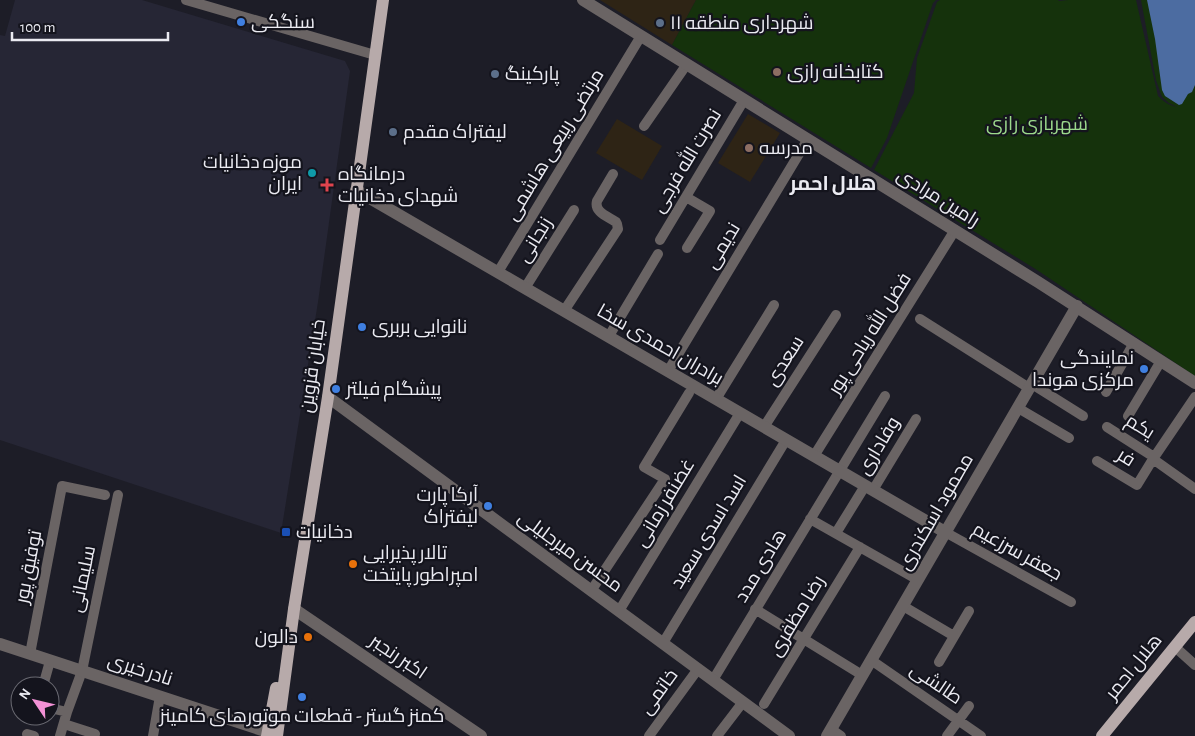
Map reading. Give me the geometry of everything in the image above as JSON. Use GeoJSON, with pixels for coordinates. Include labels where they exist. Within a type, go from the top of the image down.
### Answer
{"type":"FeatureCollection","features":[{"type":"Feature","properties":{"kind":"main road","name":"خیابان قزوین"},"geometry":{"type":"LineString","coordinates":[[274,734],[328,397],[383,0]]}},
{"type":"Feature","properties":{"kind":"main road","name":"هلال احمر"},"geometry":{"type":"LineString","coordinates":[[1102,736],[1195,622]]}},
{"type":"Feature","properties":{"kind":"street"},"geometry":{"type":"LineString","coordinates":[[186,0],[375,55]]}},
{"type":"Feature","properties":{"kind":"street","name":"رامین مرادی"},"geometry":{"type":"LineString","coordinates":[[583,0],[1077,306],[1195,383]]}},
{"type":"Feature","properties":{"kind":"street","name":"مرتضی ربیعی هاشمی"},"geometry":{"type":"LineString","coordinates":[[498,272],[641,36]]}},
{"type":"Feature","properties":{"kind":"street"},"geometry":{"type":"LineString","coordinates":[[644,126],[687,64]]}},
{"type":"Feature","properties":{"kind":"street","name":"نصرت الله فرجی"},"geometry":{"type":"LineString","coordinates":[[660,240],[744,100]]}},
{"type":"Feature","properties":{"kind":"street","name":"ندیمی"},"geometry":{"type":"LineString","coordinates":[[668,371],[808,139]]}},
{"type":"Feature","properties":{"kind":"street"},"geometry":{"type":"LineString","coordinates":[[564,311],[618,229],[618,224],[597,209],[596,206],[613,174]]}},
{"type":"Feature","properties":{"kind":"street","name":"برادران احمدی سخا"},"geometry":{"type":"LineString","coordinates":[[356,190],[945,532]]}},
{"type":"Feature","properties":{"kind":"street"},"geometry":{"type":"LineString","coordinates":[[686,197],[710,211],[687,248]]}},
{"type":"Feature","properties":{"kind":"street","name":"زنجانی"},"geometry":{"type":"LineString","coordinates":[[526,288],[574,210]]}},
{"type":"Feature","properties":{"kind":"street","name":"فضل الله ریاحی پور"},"geometry":{"type":"LineString","coordinates":[[814,456],[955,230]]}},
{"type":"Feature","properties":{"kind":"street"},"geometry":{"type":"LineString","coordinates":[[609,336],[658,254]]}},
{"type":"Feature","properties":{"kind":"street"},"geometry":{"type":"LineString","coordinates":[[716,399],[774,305]]}},
{"type":"Feature","properties":{"kind":"street","name":"محمود اسکندری"},"geometry":{"type":"LineString","coordinates":[[833,734],[862,675],[1077,306]]}},
{"type":"Feature","properties":{"kind":"street","name":"سعدی"},"geometry":{"type":"LineString","coordinates":[[764,427],[836,315]]}},
{"type":"Feature","properties":{"kind":"street"},"geometry":{"type":"LineString","coordinates":[[920,319],[1030,386],[1084,416]]}},
{"type":"Feature","properties":{"kind":"street"},"geometry":{"type":"LineString","coordinates":[[1106,392],[1134,343]]}},
{"type":"Feature","properties":{"kind":"street"},"geometry":{"type":"LineString","coordinates":[[1128,416],[1161,361]]}},
{"type":"Feature","properties":{"kind":"street"},"geometry":{"type":"LineString","coordinates":[[591,591],[664,479],[644,467],[689,393]]}},
{"type":"Feature","properties":{"kind":"street","name":"هادی مدد"},"geometry":{"type":"LineString","coordinates":[[713,680],[885,396]]}},
{"type":"Feature","properties":{"kind":"street","name":"محسن میرجلیلی"},"geometry":{"type":"LineString","coordinates":[[328,397],[743,702],[784,735]]}},
{"type":"Feature","properties":{"kind":"street"},"geometry":{"type":"LineString","coordinates":[[1154,458],[1195,397]]}},
{"type":"Feature","properties":{"kind":"street"},"geometry":{"type":"LineString","coordinates":[[1018,408],[1069,438]]}},
{"type":"Feature","properties":{"kind":"street","name":"غضنفر زمانی"},"geometry":{"type":"LineString","coordinates":[[619,611],[740,413]]}},
{"type":"Feature","properties":{"kind":"street","name":"وفاداری"},"geometry":{"type":"LineString","coordinates":[[836,534],[916,419]]}},
{"type":"Feature","properties":{"kind":"street","name":"یکم"},"geometry":{"type":"LineString","coordinates":[[1107,427],[1154,458],[1195,489]]}},
{"type":"Feature","properties":{"kind":"street","name":"اسد اسدی سعید"},"geometry":{"type":"LineString","coordinates":[[663,643],[786,440]]}},
{"type":"Feature","properties":{"kind":"street","name":"فر"},"geometry":{"type":"LineString","coordinates":[[1097,461],[1137,485],[1154,458]]}},
{"type":"Feature","properties":{"kind":"street","name":"توفیق پور"},"geometry":{"type":"LineString","coordinates":[[30,654],[62,486],[105,495]]}},
{"type":"Feature","properties":{"kind":"street","name":"سلیمانی"},"geometry":{"type":"LineString","coordinates":[[60,736],[82,671],[118,495]]}},
{"type":"Feature","properties":{"kind":"street"},"geometry":{"type":"LineString","coordinates":[[810,519],[918,580]]}},
{"type":"Feature","properties":{"kind":"street","name":"جعفر سرزعیم"},"geometry":{"type":"LineString","coordinates":[[945,532],[1071,602]]}},
{"type":"Feature","properties":{"kind":"street","name":"رضا مظفری"},"geometry":{"type":"LineString","coordinates":[[764,704],[860,547]]}},
{"type":"Feature","properties":{"kind":"street"},"geometry":{"type":"LineString","coordinates":[[903,606],[954,636]]}},
{"type":"Feature","properties":{"kind":"street","name":"اکبر رنجبر"},"geometry":{"type":"LineString","coordinates":[[294,609],[481,736]]}},
{"type":"Feature","properties":{"kind":"street"},"geometry":{"type":"LineString","coordinates":[[755,609],[862,675]]}},
{"type":"Feature","properties":{"kind":"street"},"geometry":{"type":"LineString","coordinates":[[939,662],[969,611]]}},
{"type":"Feature","properties":{"kind":"street","name":"نادر خیری"},"geometry":{"type":"LineString","coordinates":[[0,644],[274,734]]}},
{"type":"Feature","properties":{"kind":"street"},"geometry":{"type":"LineString","coordinates":[[1174,647],[1195,664]]}},
{"type":"Feature","properties":{"kind":"street"},"geometry":{"type":"LineString","coordinates":[[46,676],[50,660]]}},
{"type":"Feature","properties":{"kind":"street","name":"طالشی"},"geometry":{"type":"LineString","coordinates":[[871,660],[981,736]]}},
{"type":"Feature","properties":{"kind":"street","name":"خاتمی"},"geometry":{"type":"LineString","coordinates":[[649,736],[698,669]]}},
{"type":"Feature","properties":{"kind":"street"},"geometry":{"type":"LineString","coordinates":[[153,736],[160,696]]}},
{"type":"Feature","properties":{"kind":"street"},"geometry":{"type":"LineString","coordinates":[[717,736],[743,702]]}},
{"type":"Feature","properties":{"kind":"street"},"geometry":{"type":"LineString","coordinates":[[947,736],[969,706]]}},
{"type":"Feature","properties":{"kind":"street"},"geometry":{"type":"LineString","coordinates":[[60,710],[67,712]]}},
{"type":"Feature","properties":{"kind":"street"},"geometry":{"type":"LineString","coordinates":[[64,724],[95,735],[99,724]]}},
{"type":"Feature","properties":{"kind":"shaded area"},"geometry":{"type":"Polygon","coordinates":[[[15,0],[142,0],[345,61],[350,71],[318,302],[281,533],[0,440],[0,35],[5,36],[15,0]]]}},
{"type":"Feature","properties":{"kind":"shaded area","name":"شهرداری منطقه ۱۱"},"geometry":{"type":"Polygon","coordinates":[[[600,0],[696,0],[672,45],[600,0]]]}},
{"type":"Feature","properties":{"kind":"shaded area","name":"مدرسه"},"geometry":{"type":"Polygon","coordinates":[[[748,114],[780,133],[750,182],[718,163],[748,114]]]}},
{"type":"Feature","properties":{"kind":"shaded area"},"geometry":{"type":"Polygon","coordinates":[[[617,119],[662,146],[642,180],[596,153],[617,119]]]}},
{"type":"Feature","properties":{"kind":"green space"},"geometry":{"type":"Polygon","coordinates":[[[696,0],[936,0],[933,3],[887,138],[871,168],[672,45],[696,0]]]}},
{"type":"Feature","properties":{"kind":"green space","name":"شهربازی رازی"},"geometry":{"type":"Polygon","coordinates":[[[940,0],[1136,0],[1158,96],[1166,103],[1177,107],[1162,97],[1156,80],[1141,0],[1195,0],[1195,376],[1037,270],[874,170],[914,93],[917,58],[937,2],[940,0]]]}},
{"type":"Feature","properties":{"kind":"water"},"geometry":{"type":"Polygon","coordinates":[[[1147,0],[1195,0],[1195,85],[1192,92],[1179,105],[1165,96],[1162,90],[1147,0]]]}},
{"type":"Feature","properties":{"kind":"place","name":"سنگکی"},"geometry":{"type":"Point","coordinates":[241,22]}},
{"type":"Feature","properties":{"kind":"place","name":"شهرداری منطقه ۱۱"},"geometry":{"type":"Point","coordinates":[660,23]}},
{"type":"Feature","properties":{"kind":"place","name":"کتابخانه رازی"},"geometry":{"type":"Point","coordinates":[777,72]}},
{"type":"Feature","properties":{"kind":"place","name":"پارکینگ"},"geometry":{"type":"Point","coordinates":[495,74]}},
{"type":"Feature","properties":{"kind":"place","name":"لیفتراک مقدم"},"geometry":{"type":"Point","coordinates":[393,132]}},
{"type":"Feature","properties":{"kind":"place","name":"مدرسه"},"geometry":{"type":"Point","coordinates":[749,148]}},
{"type":"Feature","properties":{"kind":"place","name":"موزه دخانیات ایران"},"geometry":{"type":"Point","coordinates":[312,173]}},
{"type":"Feature","properties":{"kind":"place","name":"درمانگاه شهدای دخانیات"},"geometry":{"type":"Point","coordinates":[327,185]}},
{"type":"Feature","properties":{"kind":"place","name":"نانوایی بربری"},"geometry":{"type":"Point","coordinates":[362,327]}},
{"type":"Feature","properties":{"kind":"place","name":"نمایندگی مرکزی هوندا"},"geometry":{"type":"Point","coordinates":[1144,369]}},
{"type":"Feature","properties":{"kind":"place","name":"پیشگام فیلتر"},"geometry":{"type":"Point","coordinates":[336,389]}},
{"type":"Feature","properties":{"kind":"place","name":"آرکا پارت لیفتراک"},"geometry":{"type":"Point","coordinates":[488,506]}},
{"type":"Feature","properties":{"kind":"place","name":"دخانیات"},"geometry":{"type":"Point","coordinates":[286,532]}},
{"type":"Feature","properties":{"kind":"place","name":"تالار پذیرایی امپراطور پایتخت"},"geometry":{"type":"Point","coordinates":[353,564]}},
{"type":"Feature","properties":{"kind":"place","name":"دالون"},"geometry":{"type":"Point","coordinates":[308,637]}},
{"type":"Feature","properties":{"kind":"place","name":"کمنز گستر - قطعات موتورهای کامینز"},"geometry":{"type":"Point","coordinates":[302,697]}},
{"type":"Feature","properties":{"kind":"district","name":"هلال احمر"},"geometry":{"type":"Point","coordinates":[833,184]}}]}
